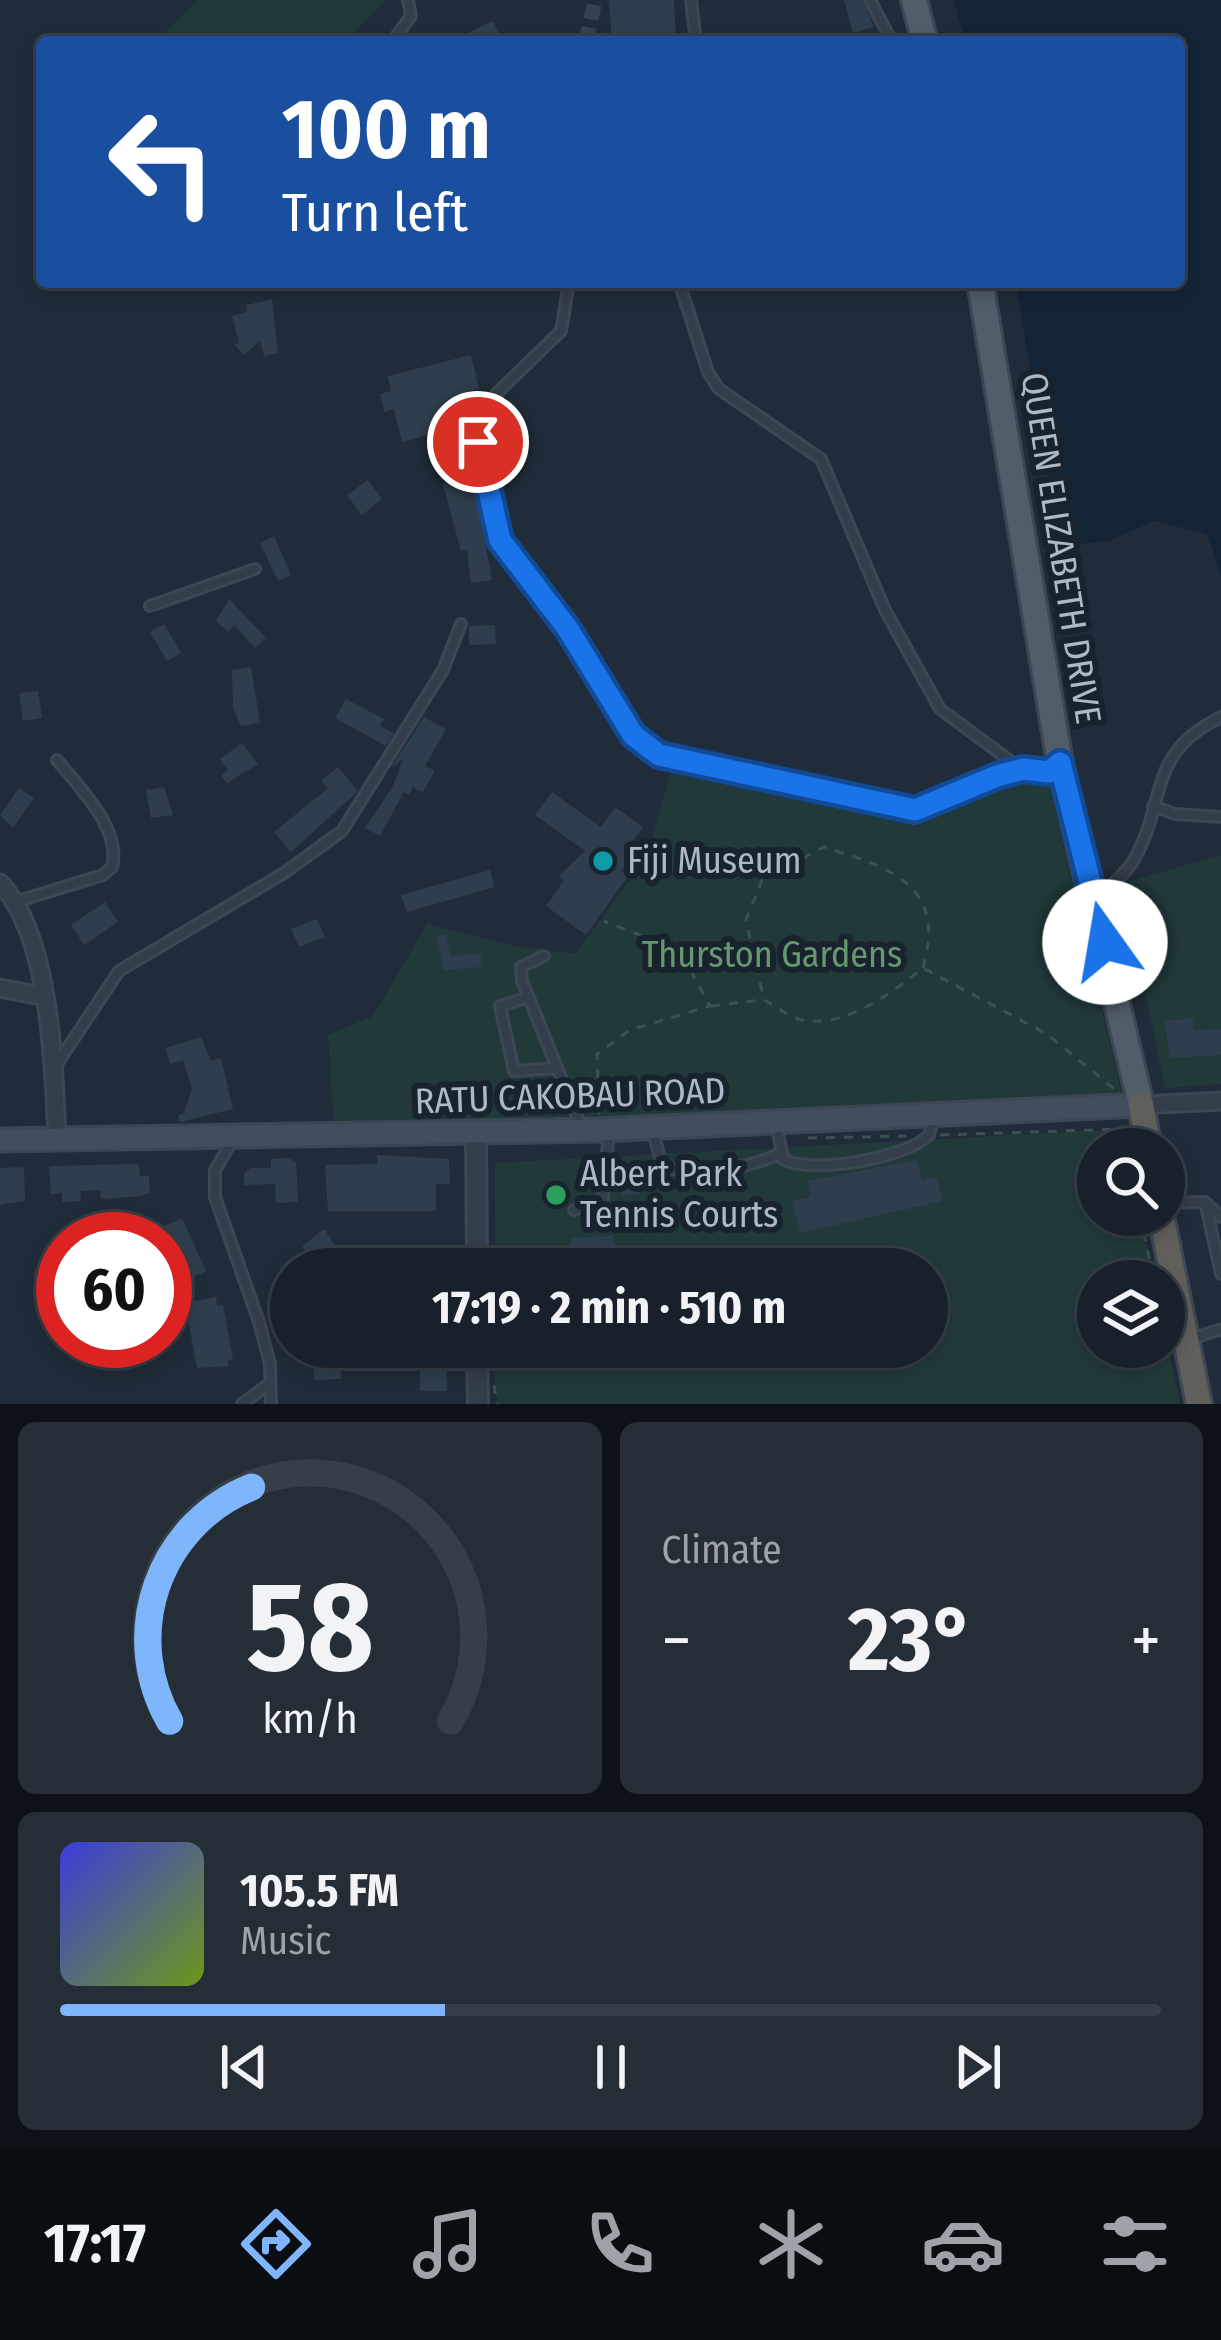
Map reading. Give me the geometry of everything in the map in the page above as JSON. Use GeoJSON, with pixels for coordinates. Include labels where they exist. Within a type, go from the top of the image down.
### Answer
{"type":"FeatureCollection","features":[{"type":"Feature","properties":{"kind":"highway"},"geometry":{"type":"LineString","coordinates":[[1141,1105],[1145,1128]]}},
{"type":"Feature","properties":{"kind":"highway"},"geometry":{"type":"LineString","coordinates":[[1165,1236],[1199,1404]]}},
{"type":"Feature","properties":{"kind":"main road"},"geometry":{"type":"LineString","coordinates":[[914,0],[918,36]]}},
{"type":"Feature","properties":{"kind":"main road","name":"QUEEN ELIZABETH DRIVE"},"geometry":{"type":"LineString","coordinates":[[981,288],[1060,763],[1141,1105]]}},
{"type":"Feature","properties":{"kind":"main road","name":"RATU CAKOBAU ROAD"},"geometry":{"type":"LineString","coordinates":[[0,1140],[652,1128],[778,1131],[932,1125],[1141,1105]]}},
{"type":"Feature","properties":{"kind":"street"},"geometry":{"type":"LineString","coordinates":[[0,883],[14,902],[36,956],[54,1069],[56,1139]]}},
{"type":"Feature","properties":{"kind":"street"},"geometry":{"type":"LineString","coordinates":[[0,988],[42,996]]}},
{"type":"Feature","properties":{"kind":"street"},"geometry":{"type":"LineString","coordinates":[[1141,1105],[1221,1101]]}},
{"type":"Feature","properties":{"kind":"street"},"geometry":{"type":"LineString","coordinates":[[476,1132],[477,1248]]}},
{"type":"Feature","properties":{"kind":"street"},"geometry":{"type":"LineString","coordinates":[[477,1368],[478,1404]]}},
{"type":"Feature","properties":{"kind":"lane"},"geometry":{"type":"LineString","coordinates":[[397,36],[412,16],[408,0]]}},
{"type":"Feature","properties":{"kind":"lane"},"geometry":{"type":"LineString","coordinates":[[692,0],[695,36]]}},
{"type":"Feature","properties":{"kind":"lane"},"geometry":{"type":"LineString","coordinates":[[870,0],[889,36]]}},
{"type":"Feature","properties":{"kind":"lane"},"geometry":{"type":"LineString","coordinates":[[568,288],[561,331],[496,394],[478,442],[500,540],[568,629],[633,735],[659,755],[915,810],[997,776],[1023,769],[1049,772],[1060,763]]}},
{"type":"Feature","properties":{"kind":"lane"},"geometry":{"type":"LineString","coordinates":[[681,288],[707,372],[733,403],[821,459],[885,610],[940,709],[1023,769]]}},
{"type":"Feature","properties":{"kind":"lane"},"geometry":{"type":"LineString","coordinates":[[150,606],[255,569]]}},
{"type":"Feature","properties":{"kind":"lane"},"geometry":{"type":"LineString","coordinates":[[54,1069],[119,971],[296,865],[342,831],[443,670],[461,624]]}},
{"type":"Feature","properties":{"kind":"lane"},"geometry":{"type":"LineString","coordinates":[[1095,901],[1134,860],[1154,806],[1158,778],[1171,758],[1196,731],[1221,717]]}},
{"type":"Feature","properties":{"kind":"lane"},"geometry":{"type":"LineString","coordinates":[[997,776],[999,756]]}},
{"type":"Feature","properties":{"kind":"lane"},"geometry":{"type":"LineString","coordinates":[[14,902],[103,875],[112,867],[112,842],[99,816],[57,760]]}},
{"type":"Feature","properties":{"kind":"lane"},"geometry":{"type":"LineString","coordinates":[[1154,806],[1175,814],[1221,817]]}},
{"type":"Feature","properties":{"kind":"lane"},"geometry":{"type":"LineString","coordinates":[[544,956],[521,967],[529,997],[557,1068],[597,1130],[603,1199],[574,1210]]}},
{"type":"Feature","properties":{"kind":"lane"},"geometry":{"type":"LineString","coordinates":[[529,997],[500,1006],[514,1071],[557,1068]]}},
{"type":"Feature","properties":{"kind":"lane"},"geometry":{"type":"LineString","coordinates":[[779,1154],[795,1166],[826,1166],[910,1148],[932,1125]]}},
{"type":"Feature","properties":{"kind":"lane"},"geometry":{"type":"LineString","coordinates":[[652,1128],[663,1168],[706,1173],[754,1165],[779,1154]]}},
{"type":"Feature","properties":{"kind":"lane"},"geometry":{"type":"LineString","coordinates":[[778,1131],[779,1154]]}},
{"type":"Feature","properties":{"kind":"lane"},"geometry":{"type":"LineString","coordinates":[[234,1137],[215,1170],[215,1197],[259,1322],[271,1404]]}},
{"type":"Feature","properties":{"kind":"lane"},"geometry":{"type":"LineString","coordinates":[[1185,1202],[1205,1202],[1221,1216]]}},
{"type":"Feature","properties":{"kind":"lane"},"geometry":{"type":"LineString","coordinates":[[1205,1202],[1221,1274]]}},
{"type":"Feature","properties":{"kind":"lane"},"geometry":{"type":"LineString","coordinates":[[1186,1341],[1221,1329]]}},
{"type":"Feature","properties":{"kind":"lane"},"geometry":{"type":"LineString","coordinates":[[242,1404],[270,1383]]}},
{"type":"Feature","properties":{"kind":"path"},"geometry":{"type":"LineString","coordinates":[[597,1130],[597,1054],[630,1030],[710,1006],[764,1000],[801,1020],[835,1017],[884,999],[923,968],[934,932],[922,896],[871,862],[824,847],[762,880],[746,920],[764,1000]]}},
{"type":"Feature","properties":{"kind":"path"},"geometry":{"type":"LineString","coordinates":[[604,921],[680,951],[710,1006]]}},
{"type":"Feature","properties":{"kind":"path"},"geometry":{"type":"LineString","coordinates":[[923,968],[1047,1034],[1122,1096],[1141,1105]]}},
{"type":"Feature","properties":{"kind":"path"},"geometry":{"type":"LineString","coordinates":[[778,1131],[932,1125],[1077,1129]]}},
{"type":"Feature","properties":{"kind":"green space"},"geometry":{"type":"Polygon","coordinates":[[[198,0],[387,0],[349,36],[161,36],[198,0]]]}},
{"type":"Feature","properties":{"kind":"green space","name":"Thurston Gardens"},"geometry":{"type":"Polygon","coordinates":[[[670,773],[919,826],[998,784],[1048,779],[1122,1096],[334,1128],[328,1035],[373,1016],[427,924],[515,946],[575,954],[648,855],[670,773]]]}},
{"type":"Feature","properties":{"kind":"green space"},"geometry":{"type":"Polygon","coordinates":[[[1221,855],[1221,1084],[1165,1088],[1123,883],[1221,855]]]}},
{"type":"Feature","properties":{"kind":"green space"},"geometry":{"type":"Polygon","coordinates":[[[1077,1131],[1077,1236],[1144,1236],[1150,1260],[1077,1260],[1077,1368],[1172,1368],[1180,1404],[497,1404],[494,1368],[948,1368],[948,1248],[495,1248],[495,1163],[1077,1131]]]}},
{"type":"Feature","properties":{"kind":"water"},"geometry":{"type":"Polygon","coordinates":[[[953,0],[1221,0],[1221,576],[1207,534],[1155,521],[1108,541],[1062,546],[1016,288],[1185,288],[1185,36],[964,36],[953,0]]]}},
{"type":"Feature","properties":{"kind":"building"},"geometry":{"type":"Polygon","coordinates":[[[609,0],[674,0],[676,36],[612,36],[609,0]]]}},
{"type":"Feature","properties":{"kind":"building"},"geometry":{"type":"Polygon","coordinates":[[[844,0],[862,0],[874,27],[853,33],[844,0]]]}},
{"type":"Feature","properties":{"kind":"building"},"geometry":{"type":"Polygon","coordinates":[[[493,21],[499,34],[497,36],[463,35],[493,21]]]}},
{"type":"Feature","properties":{"kind":"building"},"geometry":{"type":"Polygon","coordinates":[[[272,299],[278,353],[264,356],[260,341],[244,355],[234,344],[239,343],[232,316],[247,312],[246,305],[272,299]]]}},
{"type":"Feature","properties":{"kind":"building"},"geometry":{"type":"Polygon","coordinates":[[[471,355],[479,389],[469,391],[476,422],[449,428],[453,445],[431,450],[428,435],[402,442],[394,409],[384,412],[380,394],[391,391],[388,376],[471,355]]]}},
{"type":"Feature","properties":{"kind":"building"},"geometry":{"type":"Polygon","coordinates":[[[473,477],[492,580],[471,583],[467,550],[461,551],[443,484],[473,477]]]}},
{"type":"Feature","properties":{"kind":"building"},"geometry":{"type":"Polygon","coordinates":[[[368,480],[382,499],[362,515],[347,495],[368,480]]]}},
{"type":"Feature","properties":{"kind":"building"},"geometry":{"type":"Polygon","coordinates":[[[274,536],[291,575],[278,581],[260,543],[274,536]]]}},
{"type":"Feature","properties":{"kind":"building"},"geometry":{"type":"Polygon","coordinates":[[[229,599],[266,638],[255,648],[234,625],[228,632],[216,621],[229,599]]]}},
{"type":"Feature","properties":{"kind":"building"},"geometry":{"type":"Polygon","coordinates":[[[164,624],[181,653],[167,661],[150,632],[164,624]]]}},
{"type":"Feature","properties":{"kind":"building"},"geometry":{"type":"Polygon","coordinates":[[[495,625],[496,644],[469,645],[469,626],[495,625]]]}},
{"type":"Feature","properties":{"kind":"building"},"geometry":{"type":"Polygon","coordinates":[[[251,667],[260,723],[241,726],[233,708],[232,670],[251,667]]]}},
{"type":"Feature","properties":{"kind":"building"},"geometry":{"type":"Polygon","coordinates":[[[38,691],[42,718],[23,721],[19,693],[38,691]]]}},
{"type":"Feature","properties":{"kind":"building"},"geometry":{"type":"Polygon","coordinates":[[[346,699],[384,719],[380,726],[394,733],[386,746],[335,718],[346,699]]]}},
{"type":"Feature","properties":{"kind":"building"},"geometry":{"type":"Polygon","coordinates":[[[424,717],[446,729],[425,766],[435,771],[423,792],[413,787],[409,795],[404,792],[380,836],[365,828],[393,786],[403,759],[391,768],[424,717]]]}},
{"type":"Feature","properties":{"kind":"building"},"geometry":{"type":"Polygon","coordinates":[[[242,743],[258,764],[227,783],[221,776],[228,770],[220,759],[242,743]]]}},
{"type":"Feature","properties":{"kind":"building"},"geometry":{"type":"Polygon","coordinates":[[[338,767],[358,791],[291,852],[274,832],[328,788],[321,780],[338,767]]]}},
{"type":"Feature","properties":{"kind":"building"},"geometry":{"type":"Polygon","coordinates":[[[164,787],[173,815],[151,818],[146,790],[164,787]]]}},
{"type":"Feature","properties":{"kind":"building"},"geometry":{"type":"Polygon","coordinates":[[[19,788],[34,798],[13,828],[0,815],[19,788]]]}},
{"type":"Feature","properties":{"kind":"building","name":"Fiji Museum"},"geometry":{"type":"Polygon","coordinates":[[[552,792],[601,827],[615,807],[643,827],[624,854],[630,858],[621,871],[628,876],[586,935],[546,906],[564,880],[559,876],[585,851],[535,815],[552,792]]]}},
{"type":"Feature","properties":{"kind":"building"},"geometry":{"type":"Polygon","coordinates":[[[490,870],[495,887],[407,912],[401,895],[490,870]]]}},
{"type":"Feature","properties":{"kind":"building"},"geometry":{"type":"Polygon","coordinates":[[[105,902],[118,922],[84,945],[71,925],[105,902]]]}},
{"type":"Feature","properties":{"kind":"building"},"geometry":{"type":"Polygon","coordinates":[[[317,919],[325,937],[299,947],[291,929],[317,919]]]}},
{"type":"Feature","properties":{"kind":"building"},"geometry":{"type":"Polygon","coordinates":[[[446,934],[451,956],[481,954],[482,967],[444,970],[436,936],[446,934]]]}},
{"type":"Feature","properties":{"kind":"building"},"geometry":{"type":"Polygon","coordinates":[[[1193,1019],[1193,1030],[1221,1029],[1221,1055],[1170,1058],[1164,1020],[1193,1019]]]}},
{"type":"Feature","properties":{"kind":"building"},"geometry":{"type":"Polygon","coordinates":[[[201,1037],[211,1061],[221,1058],[233,1109],[180,1122],[178,1115],[184,1113],[192,1089],[183,1060],[170,1064],[165,1048],[201,1037]]]}},
{"type":"Feature","properties":{"kind":"building"},"geometry":{"type":"Polygon","coordinates":[[[377,1155],[449,1159],[450,1184],[436,1184],[436,1211],[328,1211],[325,1165],[377,1164],[377,1155]]]}},
{"type":"Feature","properties":{"kind":"building"},"geometry":{"type":"Polygon","coordinates":[[[271,1159],[296,1162],[298,1202],[276,1203],[275,1184],[244,1185],[244,1173],[251,1168],[271,1168],[271,1159]]]}},
{"type":"Feature","properties":{"kind":"building"},"geometry":{"type":"Polygon","coordinates":[[[917,1160],[922,1180],[937,1177],[942,1201],[800,1233],[792,1201],[811,1197],[807,1181],[917,1160]]]}},
{"type":"Feature","properties":{"kind":"building"},"geometry":{"type":"Polygon","coordinates":[[[622,1161],[638,1161],[639,1194],[622,1195],[622,1161]]]}},
{"type":"Feature","properties":{"kind":"building"},"geometry":{"type":"Polygon","coordinates":[[[139,1164],[140,1176],[149,1176],[150,1193],[101,1199],[100,1190],[80,1191],[81,1201],[62,1202],[62,1193],[51,1194],[49,1166],[139,1164]]]}},
{"type":"Feature","properties":{"kind":"building"},"geometry":{"type":"Polygon","coordinates":[[[24,1167],[25,1201],[0,1205],[0,1168],[24,1167]]]}},
{"type":"Feature","properties":{"kind":"building"},"geometry":{"type":"Polygon","coordinates":[[[324,1229],[337,1248],[303,1248],[324,1229]]]}},
{"type":"Feature","properties":{"kind":"building"},"geometry":{"type":"Polygon","coordinates":[[[613,1236],[613,1248],[571,1248],[571,1238],[613,1236]]]}},
{"type":"Feature","properties":{"kind":"building"},"geometry":{"type":"Polygon","coordinates":[[[192,1240],[206,1271],[192,1278],[192,1240]]]}},
{"type":"Feature","properties":{"kind":"building"},"geometry":{"type":"Polygon","coordinates":[[[216,1297],[217,1306],[223,1305],[233,1359],[227,1360],[229,1366],[197,1368],[192,1302],[216,1297]]]}},
{"type":"Feature","properties":{"kind":"building"},"geometry":{"type":"Polygon","coordinates":[[[314,1368],[341,1368],[341,1379],[314,1380],[314,1368]]]}},
{"type":"Feature","properties":{"kind":"building"},"geometry":{"type":"Polygon","coordinates":[[[419,1368],[446,1368],[447,1391],[420,1391],[419,1368]]]}},
{"type":"Feature","properties":{"kind":"tunnel"},"geometry":{"type":"LineString","coordinates":[[587,36],[595,0]]}},
{"type":"Feature","properties":{"kind":"place","name":"Fiji Museum"},"geometry":{"type":"Point","coordinates":[603,861]}},
{"type":"Feature","properties":{"kind":"place","name":"Albert Park Tennis Courts"},"geometry":{"type":"Point","coordinates":[556,1195]}},
{"type":"Feature","properties":{"kind":"route"},"geometry":{"type":"LineString","coordinates":[[478,442],[500,540],[568,629],[633,735],[659,755],[915,810],[997,776],[1023,769],[1049,772],[1060,763],[1105,942]]}}]}
